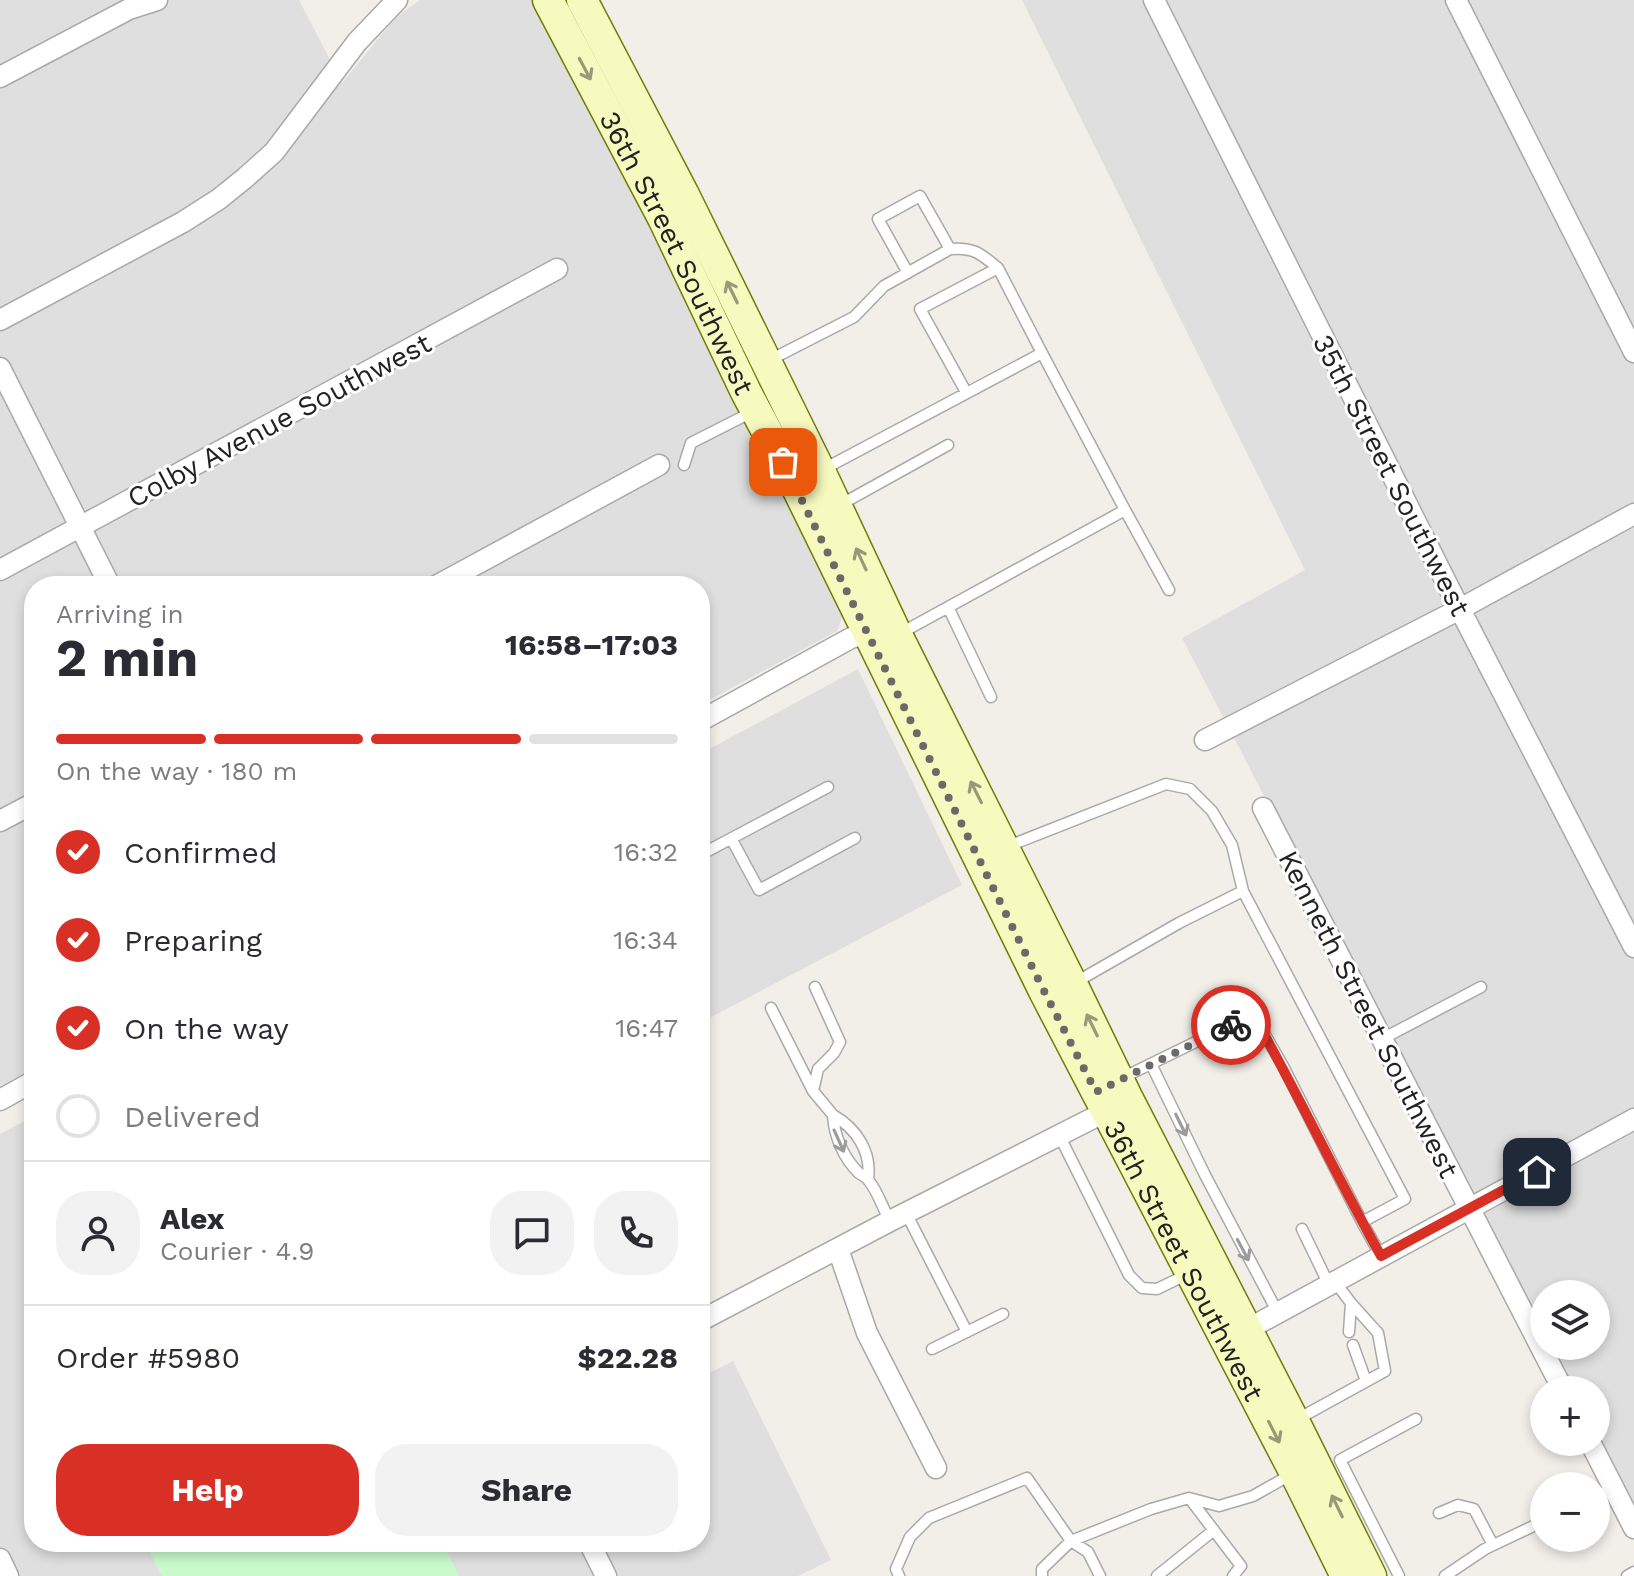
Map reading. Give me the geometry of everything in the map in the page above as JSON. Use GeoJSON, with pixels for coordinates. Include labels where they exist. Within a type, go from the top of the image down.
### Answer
{"type":"FeatureCollection","features":[{"type":"Feature","properties":{"kind":"street"},"geometry":{"type":"LineString","coordinates":[[0,77],[129,9],[157,0]]}},
{"type":"Feature","properties":{"kind":"street"},"geometry":{"type":"LineString","coordinates":[[0,320],[183,222],[219,199],[274,152],[357,42],[397,0]]}},
{"type":"Feature","properties":{"kind":"street","name":"36th Street Southwest"},"geometry":{"type":"LineString","coordinates":[[548,0],[663,218],[797,488],[1004,848],[1072,984],[1111,1095],[1191,1273],[1294,1421],[1371,1576]]}},
{"type":"Feature","properties":{"kind":"street","name":"36th Street Southwest"},"geometry":{"type":"LineString","coordinates":[[582,0],[684,195],[837,507],[883,634],[1037,977],[1111,1095],[1237,1335],[1317,1467],[1346,1576]]}},
{"type":"Feature","properties":{"kind":"street","name":"35th Street Southwest"},"geometry":{"type":"LineString","coordinates":[[1154,0],[1634,947]]}},
{"type":"Feature","properties":{"kind":"street"},"geometry":{"type":"LineString","coordinates":[[1456,0],[1634,352]]}},
{"type":"Feature","properties":{"kind":"street","name":"Colby Avenue Southwest"},"geometry":{"type":"LineString","coordinates":[[0,570],[557,269]]}},
{"type":"Feature","properties":{"kind":"street"},"geometry":{"type":"LineString","coordinates":[[0,368],[105,576]]}},
{"type":"Feature","properties":{"kind":"street"},"geometry":{"type":"LineString","coordinates":[[454,576],[659,465]]}},
{"type":"Feature","properties":{"kind":"street"},"geometry":{"type":"LineString","coordinates":[[1205,740],[1460,609],[1634,514]]}},
{"type":"Feature","properties":{"kind":"street"},"geometry":{"type":"LineString","coordinates":[[710,716],[851,638],[883,634]]}},
{"type":"Feature","properties":{"kind":"street"},"geometry":{"type":"LineString","coordinates":[[0,821],[24,808]]}},
{"type":"Feature","properties":{"kind":"street","name":"Kenneth Street Southwest"},"geometry":{"type":"LineString","coordinates":[[1263,808],[1556,1376]]}},
{"type":"Feature","properties":{"kind":"street"},"geometry":{"type":"LineString","coordinates":[[0,1100],[24,1087]]}},
{"type":"Feature","properties":{"kind":"street"},"geometry":{"type":"LineString","coordinates":[[710,1316],[1059,1135],[1111,1095]]}},
{"type":"Feature","properties":{"kind":"street"},"geometry":{"type":"LineString","coordinates":[[1237,1335],[1634,1119]]}},
{"type":"Feature","properties":{"kind":"street"},"geometry":{"type":"LineString","coordinates":[[838,1249],[867,1333],[936,1468]]}},
{"type":"Feature","properties":{"kind":"street"},"geometry":{"type":"LineString","coordinates":[[1610,1499],[1634,1528]]}},
{"type":"Feature","properties":{"kind":"street"},"geometry":{"type":"LineString","coordinates":[[594,1552],[606,1576]]}},
{"type":"Feature","properties":{"kind":"street"},"geometry":{"type":"LineString","coordinates":[[0,1559],[8,1576]]}},
{"type":"Feature","properties":{"kind":"lane"},"geometry":{"type":"LineString","coordinates":[[908,273],[878,219],[920,196],[950,249]]}},
{"type":"Feature","properties":{"kind":"lane"},"geometry":{"type":"LineString","coordinates":[[766,362],[854,317],[884,286],[950,249],[966,248],[984,256],[998,268],[1169,590]]}},
{"type":"Feature","properties":{"kind":"lane"},"geometry":{"type":"LineString","coordinates":[[966,392],[920,309],[998,268]]}},
{"type":"Feature","properties":{"kind":"lane"},"geometry":{"type":"LineString","coordinates":[[820,471],[1042,353]]}},
{"type":"Feature","properties":{"kind":"lane"},"geometry":{"type":"LineString","coordinates":[[684,465],[691,443],[756,410]]}},
{"type":"Feature","properties":{"kind":"lane"},"geometry":{"type":"LineString","coordinates":[[837,507],[948,445]]}},
{"type":"Feature","properties":{"kind":"lane"},"geometry":{"type":"LineString","coordinates":[[883,634],[948,607],[1125,510]]}},
{"type":"Feature","properties":{"kind":"lane"},"geometry":{"type":"LineString","coordinates":[[948,607],[991,697]]}},
{"type":"Feature","properties":{"kind":"lane"},"geometry":{"type":"LineString","coordinates":[[1004,848],[1166,784],[1190,789],[1212,811],[1232,845],[1243,891],[1405,1199],[1362,1222]]}},
{"type":"Feature","properties":{"kind":"lane"},"geometry":{"type":"LineString","coordinates":[[710,850],[828,787]]}},
{"type":"Feature","properties":{"kind":"lane"},"geometry":{"type":"LineString","coordinates":[[732,840],[759,890],[855,838]]}},
{"type":"Feature","properties":{"kind":"lane"},"geometry":{"type":"LineString","coordinates":[[1072,984],[1179,923],[1243,891]]}},
{"type":"Feature","properties":{"kind":"lane"},"geometry":{"type":"LineString","coordinates":[[813,1091],[818,1069],[840,1042],[815,987]]}},
{"type":"Feature","properties":{"kind":"lane"},"geometry":{"type":"LineString","coordinates":[[1382,1039],[1481,987]]}},
{"type":"Feature","properties":{"kind":"lane"},"geometry":{"type":"LineString","coordinates":[[771,1008],[813,1091],[833,1115],[854,1130],[870,1167],[868,1179]]}},
{"type":"Feature","properties":{"kind":"lane"},"geometry":{"type":"LineString","coordinates":[[1111,1095],[1151,1064],[1253,1014],[1381,1256]]}},
{"type":"Feature","properties":{"kind":"lane"},"geometry":{"type":"LineString","coordinates":[[1151,1064],[1278,1313]]}},
{"type":"Feature","properties":{"kind":"lane"},"geometry":{"type":"LineString","coordinates":[[833,1115],[833,1127],[848,1159],[898,1217],[967,1332]]}},
{"type":"Feature","properties":{"kind":"lane"},"geometry":{"type":"LineString","coordinates":[[1059,1135],[1129,1275],[1142,1288],[1157,1289],[1191,1273]]}},
{"type":"Feature","properties":{"kind":"lane"},"geometry":{"type":"LineString","coordinates":[[1294,1421],[1385,1371],[1378,1333],[1332,1283],[1302,1229]]}},
{"type":"Feature","properties":{"kind":"lane"},"geometry":{"type":"LineString","coordinates":[[1349,1332],[1351,1303]]}},
{"type":"Feature","properties":{"kind":"lane"},"geometry":{"type":"LineString","coordinates":[[932,1349],[1003,1314]]}},
{"type":"Feature","properties":{"kind":"lane"},"geometry":{"type":"LineString","coordinates":[[1353,1345],[1366,1381]]}},
{"type":"Feature","properties":{"kind":"lane"},"geometry":{"type":"LineString","coordinates":[[1042,1576],[1042,1569],[1071,1541],[1151,1509],[1189,1498],[1219,1506],[1253,1496],[1416,1419]]}},
{"type":"Feature","properties":{"kind":"lane"},"geometry":{"type":"LineString","coordinates":[[1317,1467],[1399,1576]]}},
{"type":"Feature","properties":{"kind":"lane"},"geometry":{"type":"LineString","coordinates":[[899,1576],[896,1569],[910,1537],[929,1518],[1027,1478],[1071,1541],[1088,1552],[1100,1576]]}},
{"type":"Feature","properties":{"kind":"lane"},"geometry":{"type":"LineString","coordinates":[[1189,1498],[1241,1566],[1233,1576]]}},
{"type":"Feature","properties":{"kind":"lane"},"geometry":{"type":"LineString","coordinates":[[1439,1513],[1458,1505],[1474,1509],[1493,1545]]}},
{"type":"Feature","properties":{"kind":"lane"},"geometry":{"type":"LineString","coordinates":[[1445,1576],[1493,1545],[1530,1528]]}},
{"type":"Feature","properties":{"kind":"lane"},"geometry":{"type":"LineString","coordinates":[[1157,1576],[1214,1530]]}},
{"type":"Feature","properties":{"kind":"lane"},"geometry":{"type":"LineString","coordinates":[[1627,1576],[1634,1572]]}},
{"type":"Feature","properties":{"kind":"shaded area"},"geometry":{"type":"Polygon","coordinates":[[[0,0],[299,0],[342,83],[395,18],[420,0],[536,0],[844,612],[837,631],[710,700],[710,576],[24,576],[24,1073],[0,1086],[0,0]]]}},
{"type":"Feature","properties":{"kind":"shaded area"},"geometry":{"type":"Polygon","coordinates":[[[1022,0],[1634,0],[1634,1507],[1607,1456],[1610,1456],[1610,1376],[1566,1376],[1557,1360],[1610,1360],[1610,1280],[1530,1280],[1530,1307],[1182,638],[1305,570],[1022,0]]]}},
{"type":"Feature","properties":{"kind":"shaded area"},"geometry":{"type":"Polygon","coordinates":[[[858,669],[962,885],[710,1018],[710,749],[858,669]]]}},
{"type":"Feature","properties":{"kind":"shaded area"},"geometry":{"type":"Polygon","coordinates":[[[24,1121],[24,1552],[150,1552],[162,1576],[0,1576],[0,1134],[24,1121]]]}},
{"type":"Feature","properties":{"kind":"shaded area"},"geometry":{"type":"Polygon","coordinates":[[[733,1361],[831,1560],[798,1576],[459,1576],[447,1552],[710,1552],[710,1373],[733,1361]]]}},
{"type":"Feature","properties":{"kind":"green space"},"geometry":{"type":"Polygon","coordinates":[[[150,1552],[447,1552],[459,1576],[162,1576],[150,1552]]]}},
{"type":"Feature","properties":{"kind":"way so far"},"geometry":{"type":"LineString","coordinates":[[783,462],[1096,1092],[1231,1025]]}},
{"type":"Feature","properties":{"kind":"route"},"geometry":{"type":"LineString","coordinates":[[1231,1025],[1253,1014],[1381,1256],[1537,1172]]}}]}
